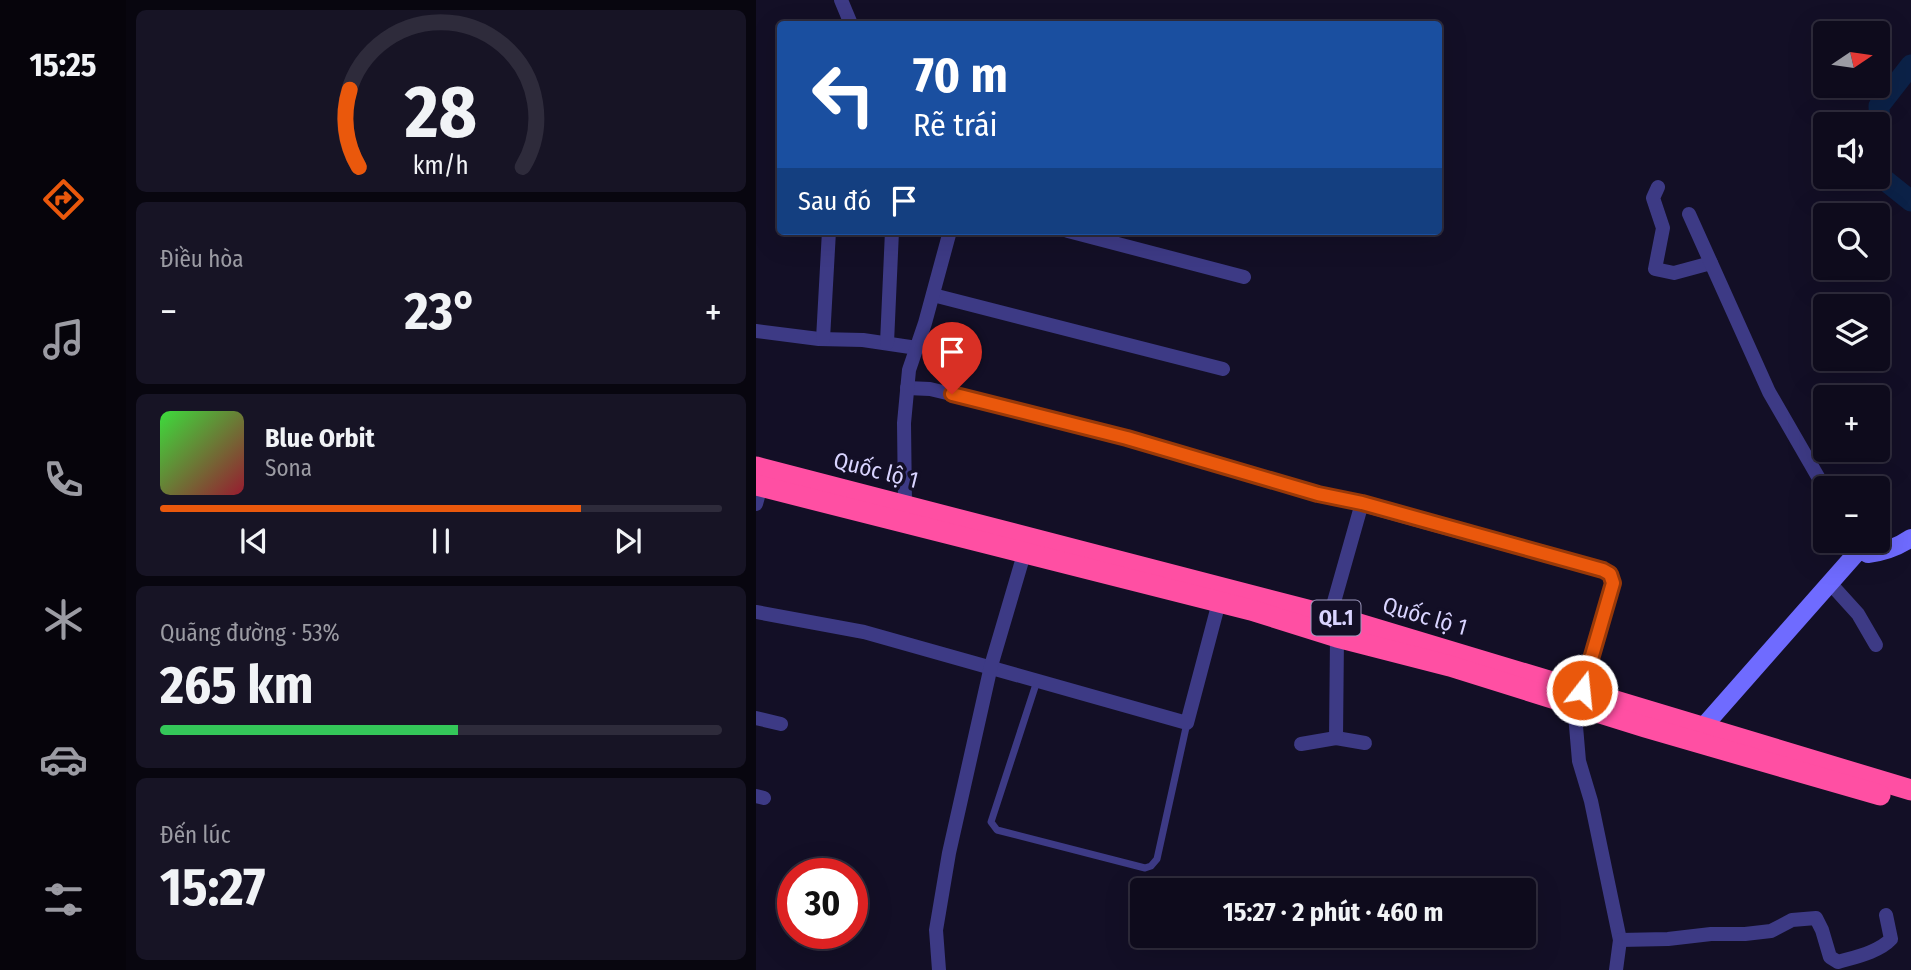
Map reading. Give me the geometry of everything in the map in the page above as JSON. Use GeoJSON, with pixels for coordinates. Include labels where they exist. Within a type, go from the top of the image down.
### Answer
{"type":"FeatureCollection","features":[{"type":"Feature","properties":{"kind":"highway","name":"Quốc lộ 1"},"geometry":{"type":"LineString","coordinates":[[757,485],[905,505],[1329,616],[1578,697],[1645,727],[1911,804]]}},
{"type":"Feature","properties":{"kind":"highway","name":"Quốc lộ 1"},"geometry":{"type":"LineString","coordinates":[[757,485],[1219,602],[1336,637],[1703,727],[1911,790]]}},
{"type":"Feature","properties":{"kind":"street"},"geometry":{"type":"LineString","coordinates":[[841,0],[849,21]]}},
{"type":"Feature","properties":{"kind":"street"},"geometry":{"type":"LineString","coordinates":[[1658,187],[1653,198],[1664,228],[1655,269],[1674,274],[1711,264]]}},
{"type":"Feature","properties":{"kind":"street"},"geometry":{"type":"LineString","coordinates":[[1689,214],[1769,392],[1817,476]]}},
{"type":"Feature","properties":{"kind":"street"},"geometry":{"type":"LineString","coordinates":[[823,339],[829,235]]}},
{"type":"Feature","properties":{"kind":"street"},"geometry":{"type":"LineString","coordinates":[[887,343],[892,235]]}},
{"type":"Feature","properties":{"kind":"street"},"geometry":{"type":"LineString","coordinates":[[905,505],[904,423],[909,370],[949,235]]}},
{"type":"Feature","properties":{"kind":"street"},"geometry":{"type":"LineString","coordinates":[[1110,236],[1244,277]]}},
{"type":"Feature","properties":{"kind":"street"},"geometry":{"type":"LineString","coordinates":[[933,295],[1223,369]]}},
{"type":"Feature","properties":{"kind":"street"},"geometry":{"type":"LineString","coordinates":[[756,331],[917,348]]}},
{"type":"Feature","properties":{"kind":"street"},"geometry":{"type":"LineString","coordinates":[[907,388],[930,389],[1127,438],[1318,494],[1362,503],[1610,574],[1613,583],[1578,697],[1579,761],[1591,802],[1620,940],[1616,970]]}},
{"type":"Feature","properties":{"kind":"street"},"geometry":{"type":"LineString","coordinates":[[1329,616],[1362,503]]}},
{"type":"Feature","properties":{"kind":"street"},"geometry":{"type":"LineString","coordinates":[[1890,549],[1911,538]]}},
{"type":"Feature","properties":{"kind":"street"},"geometry":{"type":"LineString","coordinates":[[1703,727],[1852,553]]}},
{"type":"Feature","properties":{"kind":"street"},"geometry":{"type":"LineString","coordinates":[[939,970],[936,949],[939,909],[949,853],[991,666],[1024,554]]}},
{"type":"Feature","properties":{"kind":"street"},"geometry":{"type":"LineString","coordinates":[[1829,582],[1858,614],[1875,645]]}},
{"type":"Feature","properties":{"kind":"street"},"geometry":{"type":"LineString","coordinates":[[756,612],[864,632],[1187,723],[1219,602]]}},
{"type":"Feature","properties":{"kind":"street"},"geometry":{"type":"LineString","coordinates":[[1336,637],[1336,738]]}},
{"type":"Feature","properties":{"kind":"street"},"geometry":{"type":"LineString","coordinates":[[756,718],[781,724]]}},
{"type":"Feature","properties":{"kind":"street"},"geometry":{"type":"LineString","coordinates":[[1301,744],[1336,738],[1365,743]]}},
{"type":"Feature","properties":{"kind":"street"},"geometry":{"type":"LineString","coordinates":[[1620,940],[1771,931],[1792,920],[1813,917],[1822,930],[1830,957],[1838,962],[1888,943],[1891,939],[1886,915]]}},
{"type":"Feature","properties":{"kind":"lane"},"geometry":{"type":"LineString","coordinates":[[1037,681],[991,822],[997,830],[1145,868],[1150,866],[1157,859],[1187,723]]}},
{"type":"Feature","properties":{"kind":"waterway"},"geometry":{"type":"LineString","coordinates":[[1911,65],[1879,106],[1881,177],[1911,201]]}},
{"type":"Feature","properties":{"kind":"route"},"geometry":{"type":"LineString","coordinates":[[952,394],[1127,438],[1318,494],[1362,503],[1603,570],[1610,574],[1613,583],[1582,690]]}}]}
